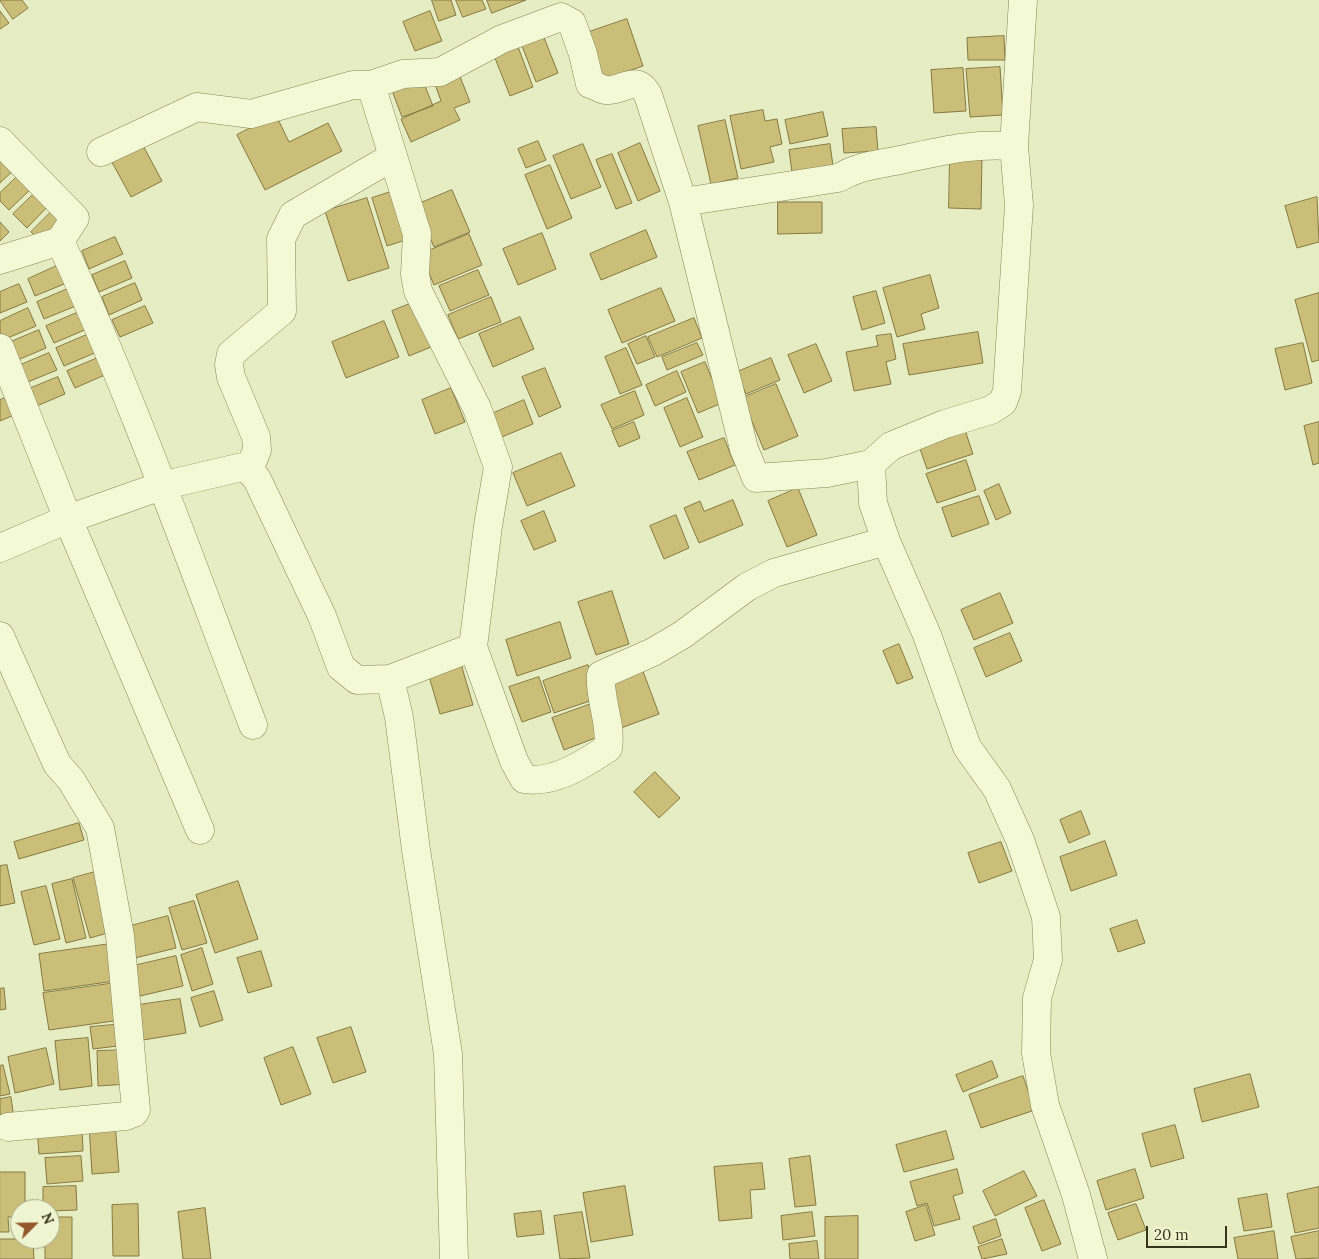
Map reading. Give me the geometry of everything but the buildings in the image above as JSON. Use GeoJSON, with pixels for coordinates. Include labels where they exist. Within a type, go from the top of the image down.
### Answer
{"type":"FeatureCollection","features":[{"type":"Feature","properties":{"kind":"street"},"geometry":{"type":"LineString","coordinates":[[101,152],[197,107],[251,114],[353,85],[371,85],[403,74],[440,72],[502,39],[561,17],[566,18],[572,23],[583,54],[590,84],[606,90],[635,83],[644,88],[683,202],[744,449],[756,478],[827,473],[871,464],[891,446],[945,424],[991,410],[1002,402],[1007,391],[1019,205],[1014,146],[1023,0]]}},
{"type":"Feature","properties":{"kind":"street"},"geometry":{"type":"LineString","coordinates":[[371,85],[417,234],[415,274],[418,291],[477,408],[498,466],[488,526],[473,647],[514,761],[524,780],[546,780],[585,764],[608,748],[610,736],[600,689],[601,676],[654,652],[682,635],[747,587],[774,573],[886,541]]}},
{"type":"Feature","properties":{"kind":"street"},"geometry":{"type":"LineString","coordinates":[[0,141],[75,218],[60,241],[0,260]]}},
{"type":"Feature","properties":{"kind":"street"},"geometry":{"type":"LineString","coordinates":[[683,202],[838,178],[856,168],[954,147],[986,144],[1014,146]]}},
{"type":"Feature","properties":{"kind":"street"},"geometry":{"type":"LineString","coordinates":[[249,470],[257,450],[256,437],[231,378],[229,365],[232,354],[282,311],[281,240],[293,215],[392,157]]}},
{"type":"Feature","properties":{"kind":"street"},"geometry":{"type":"LineString","coordinates":[[60,241],[82,288],[161,486],[253,725]]}},
{"type":"Feature","properties":{"kind":"street"},"geometry":{"type":"LineString","coordinates":[[0,348],[68,519],[200,830]]}},
{"type":"Feature","properties":{"kind":"street"},"geometry":{"type":"LineString","coordinates":[[871,464],[873,503],[886,541],[928,635],[968,747],[997,790],[1020,840],[1046,917],[1048,960],[1036,998],[1036,1053],[1045,1105],[1076,1195],[1093,1259]]}},
{"type":"Feature","properties":{"kind":"street"},"geometry":{"type":"LineString","coordinates":[[0,548],[68,519],[161,486],[242,467],[249,470],[257,479],[322,616],[341,666],[356,680],[390,678],[473,647]]}},
{"type":"Feature","properties":{"kind":"street"},"geometry":{"type":"LineString","coordinates":[[0,636],[57,764],[71,780],[100,828],[120,936],[136,1110],[134,1113],[126,1116],[8,1127]]}},
{"type":"Feature","properties":{"kind":"street"},"geometry":{"type":"LineString","coordinates":[[390,678],[400,717],[416,850],[448,1054],[454,1259]]}}]}
